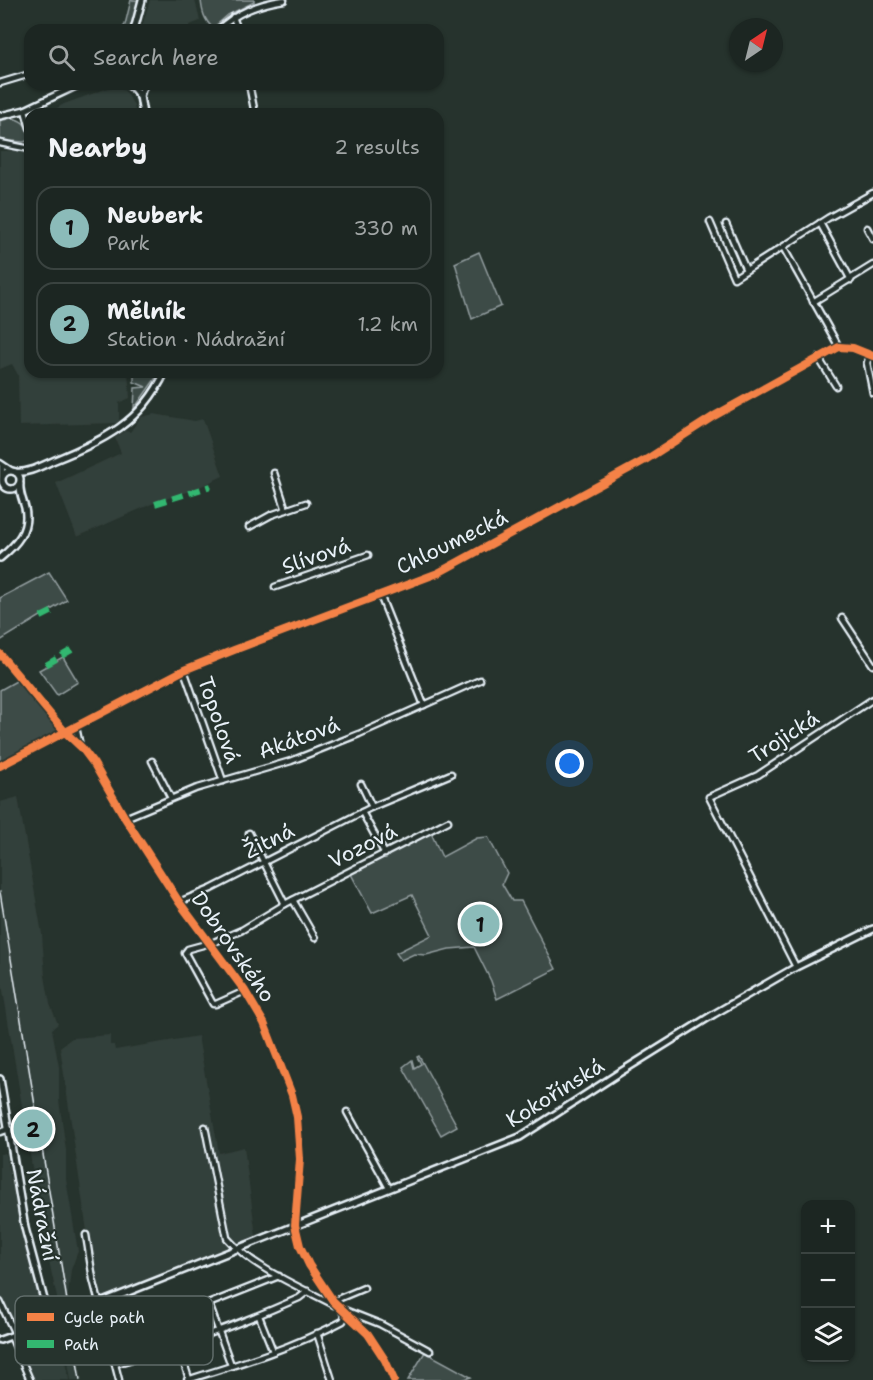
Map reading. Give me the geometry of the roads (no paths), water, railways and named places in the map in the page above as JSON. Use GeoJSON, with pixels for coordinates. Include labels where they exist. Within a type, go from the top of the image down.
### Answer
{"type":"FeatureCollection","features":[{"type":"Feature","properties":{"kind":"main road"},"geometry":{"type":"LineString","coordinates":[[136,24],[142,0]]}},
{"type":"Feature","properties":{"kind":"main road"},"geometry":{"type":"LineString","coordinates":[[29,108],[67,90]]}},
{"type":"Feature","properties":{"kind":"main road"},"geometry":{"type":"LineString","coordinates":[[133,90],[140,99]]}},
{"type":"Feature","properties":{"kind":"main road"},"geometry":{"type":"LineString","coordinates":[[141,90],[142,108]]}},
{"type":"Feature","properties":{"kind":"main road"},"geometry":{"type":"LineString","coordinates":[[0,116],[24,110]]}},
{"type":"Feature","properties":{"kind":"main road"},"geometry":{"type":"LineString","coordinates":[[21,499],[3,486],[2,477],[7,472],[30,470],[93,445],[115,432],[145,404],[161,378]]}},
{"type":"Feature","properties":{"kind":"main road"},"geometry":{"type":"LineString","coordinates":[[11,490],[17,488],[30,470]]}},
{"type":"Feature","properties":{"kind":"main road"},"geometry":{"type":"LineString","coordinates":[[0,558],[17,543],[25,528],[26,513],[21,499],[19,476],[14,472]]}},
{"type":"Feature","properties":{"kind":"main road","name":"Kokořínská"},"geometry":{"type":"LineString","coordinates":[[116,1296],[520,1137],[639,1060],[796,967],[873,928]]}},
{"type":"Feature","properties":{"kind":"main road","name":"Nádražní"},"geometry":{"type":"LineString","coordinates":[[0,1079],[25,1228],[43,1296]]}},
{"type":"Feature","properties":{"kind":"main road","name":"Kokořínská"},"geometry":{"type":"LineString","coordinates":[[0,1340],[15,1335]]}},
{"type":"Feature","properties":{"kind":"street"},"geometry":{"type":"LineString","coordinates":[[225,24],[233,17],[267,1],[284,0]]}},
{"type":"Feature","properties":{"kind":"street"},"geometry":{"type":"LineString","coordinates":[[233,17],[236,24]]}},
{"type":"Feature","properties":{"kind":"street"},"geometry":{"type":"LineString","coordinates":[[0,83],[24,77]]}},
{"type":"Feature","properties":{"kind":"street"},"geometry":{"type":"LineString","coordinates":[[250,90],[254,108]]}},
{"type":"Feature","properties":{"kind":"street"},"geometry":{"type":"LineString","coordinates":[[0,143],[24,148]]}},
{"type":"Feature","properties":{"kind":"street"},"geometry":{"type":"LineString","coordinates":[[710,222],[734,278],[820,223],[873,193]]}},
{"type":"Feature","properties":{"kind":"street"},"geometry":{"type":"LineString","coordinates":[[820,223],[851,280]]}},
{"type":"Feature","properties":{"kind":"street"},"geometry":{"type":"LineString","coordinates":[[726,224],[746,270]]}},
{"type":"Feature","properties":{"kind":"street"},"geometry":{"type":"LineString","coordinates":[[867,228],[873,239]]}},
{"type":"Feature","properties":{"kind":"street"},"geometry":{"type":"LineString","coordinates":[[783,247],[839,347],[853,348],[871,355],[867,363],[873,393]]}},
{"type":"Feature","properties":{"kind":"street"},"geometry":{"type":"LineString","coordinates":[[813,302],[873,265]]}},
{"type":"Feature","properties":{"kind":"street","name":"Chloumecká"},"geometry":{"type":"LineString","coordinates":[[0,766],[184,670],[438,573],[579,498],[647,459],[714,416],[839,347]]}},
{"type":"Feature","properties":{"kind":"street"},"geometry":{"type":"LineString","coordinates":[[818,357],[836,386]]}},
{"type":"Feature","properties":{"kind":"street"},"geometry":{"type":"LineString","coordinates":[[0,464],[14,472]]}},
{"type":"Feature","properties":{"kind":"street"},"geometry":{"type":"LineString","coordinates":[[0,464],[2,477]]}},
{"type":"Feature","properties":{"kind":"street"},"geometry":{"type":"LineString","coordinates":[[274,473],[286,510]]}},
{"type":"Feature","properties":{"kind":"street"},"geometry":{"type":"LineString","coordinates":[[249,527],[306,503]]}},
{"type":"Feature","properties":{"kind":"street","name":"Slívová"},"geometry":{"type":"LineString","coordinates":[[275,587],[368,555]]}},
{"type":"Feature","properties":{"kind":"street"},"geometry":{"type":"LineString","coordinates":[[380,595],[424,705]]}},
{"type":"Feature","properties":{"kind":"street"},"geometry":{"type":"LineString","coordinates":[[842,618],[873,665]]}},
{"type":"Feature","properties":{"kind":"street","name":"Dobrovského"},"geometry":{"type":"LineString","coordinates":[[0,654],[94,764],[125,818],[179,902],[245,991],[264,1023],[292,1095],[297,1117],[300,1159],[295,1225]]}},
{"type":"Feature","properties":{"kind":"street","name":"Topolová"},"geometry":{"type":"LineString","coordinates":[[184,670],[223,781]]}},
{"type":"Feature","properties":{"kind":"street","name":"Akátová"},"geometry":{"type":"LineString","coordinates":[[125,818],[195,789],[291,761],[480,680]]}},
{"type":"Feature","properties":{"kind":"street","name":"Trojická"},"geometry":{"type":"LineString","coordinates":[[796,967],[709,796],[758,775],[873,699]]}},
{"type":"Feature","properties":{"kind":"street","name":"Dobrovského"},"geometry":{"type":"LineString","coordinates":[[76,727],[80,746]]}},
{"type":"Feature","properties":{"kind":"street"},"geometry":{"type":"LineString","coordinates":[[152,761],[171,798]]}},
{"type":"Feature","properties":{"kind":"street","name":"Žitná"},"geometry":{"type":"LineString","coordinates":[[179,902],[263,863],[372,807],[451,774]]}},
{"type":"Feature","properties":{"kind":"street"},"geometry":{"type":"LineString","coordinates":[[361,784],[372,807]]}},
{"type":"Feature","properties":{"kind":"street"},"geometry":{"type":"LineString","coordinates":[[362,812],[385,854]]}},
{"type":"Feature","properties":{"kind":"street","name":"Vozová"},"geometry":{"type":"LineString","coordinates":[[245,991],[216,1004],[211,1002],[185,953],[188,949],[242,930],[285,904],[448,821]]}},
{"type":"Feature","properties":{"kind":"street"},"geometry":{"type":"LineString","coordinates":[[249,833],[285,904]]}},
{"type":"Feature","properties":{"kind":"street"},"geometry":{"type":"LineString","coordinates":[[293,900],[315,938]]}},
{"type":"Feature","properties":{"kind":"street"},"geometry":{"type":"LineString","coordinates":[[347,1112],[389,1188]]}},
{"type":"Feature","properties":{"kind":"street"},"geometry":{"type":"LineString","coordinates":[[206,1127],[227,1238],[236,1249],[279,1276],[341,1308],[380,1324],[430,1351]]}},
{"type":"Feature","properties":{"kind":"street"},"geometry":{"type":"LineString","coordinates":[[0,1132],[9,1129]]}},
{"type":"Feature","properties":{"kind":"street"},"geometry":{"type":"LineString","coordinates":[[295,1225],[300,1246],[309,1265],[333,1301],[368,1334],[385,1360],[394,1380]]}},
{"type":"Feature","properties":{"kind":"street"},"geometry":{"type":"LineString","coordinates":[[86,1235],[97,1296]]}},
{"type":"Feature","properties":{"kind":"street"},"geometry":{"type":"LineString","coordinates":[[213,1302],[279,1276]]}},
{"type":"Feature","properties":{"kind":"street"},"geometry":{"type":"LineString","coordinates":[[333,1301],[364,1288]]}},
{"type":"Feature","properties":{"kind":"street"},"geometry":{"type":"LineString","coordinates":[[213,1333],[304,1296],[308,1291]]}},
{"type":"Feature","properties":{"kind":"street"},"geometry":{"type":"LineString","coordinates":[[0,1302],[15,1345]]}},
{"type":"Feature","properties":{"kind":"street"},"geometry":{"type":"LineString","coordinates":[[184,1365],[188,1380],[273,1351],[344,1320],[345,1315],[341,1308]]}},
{"type":"Feature","properties":{"kind":"street"},"geometry":{"type":"LineString","coordinates":[[213,1315],[231,1365]]}},
{"type":"Feature","properties":{"kind":"street"},"geometry":{"type":"LineString","coordinates":[[259,1316],[273,1351]]}},
{"type":"Feature","properties":{"kind":"street"},"geometry":{"type":"LineString","coordinates":[[317,1333],[332,1380]]}},
{"type":"Feature","properties":{"kind":"street"},"geometry":{"type":"LineString","coordinates":[[24,1365],[30,1380]]}},
{"type":"Feature","properties":{"kind":"street"},"geometry":{"type":"LineString","coordinates":[[115,1365],[119,1380]]}},
{"type":"Feature","properties":{"kind":"railway"},"geometry":{"type":"LineString","coordinates":[[0,892],[66,1296]]}},
{"type":"Feature","properties":{"kind":"railway"},"geometry":{"type":"LineString","coordinates":[[78,1365],[80,1380]]}},
{"type":"Feature","properties":{"kind":"place","name":"Neuberk"},"geometry":{"type":"Point","coordinates":[480,924]}},
{"type":"Feature","properties":{"kind":"place","name":"Mělník"},"geometry":{"type":"Point","coordinates":[33,1129]}}]}
